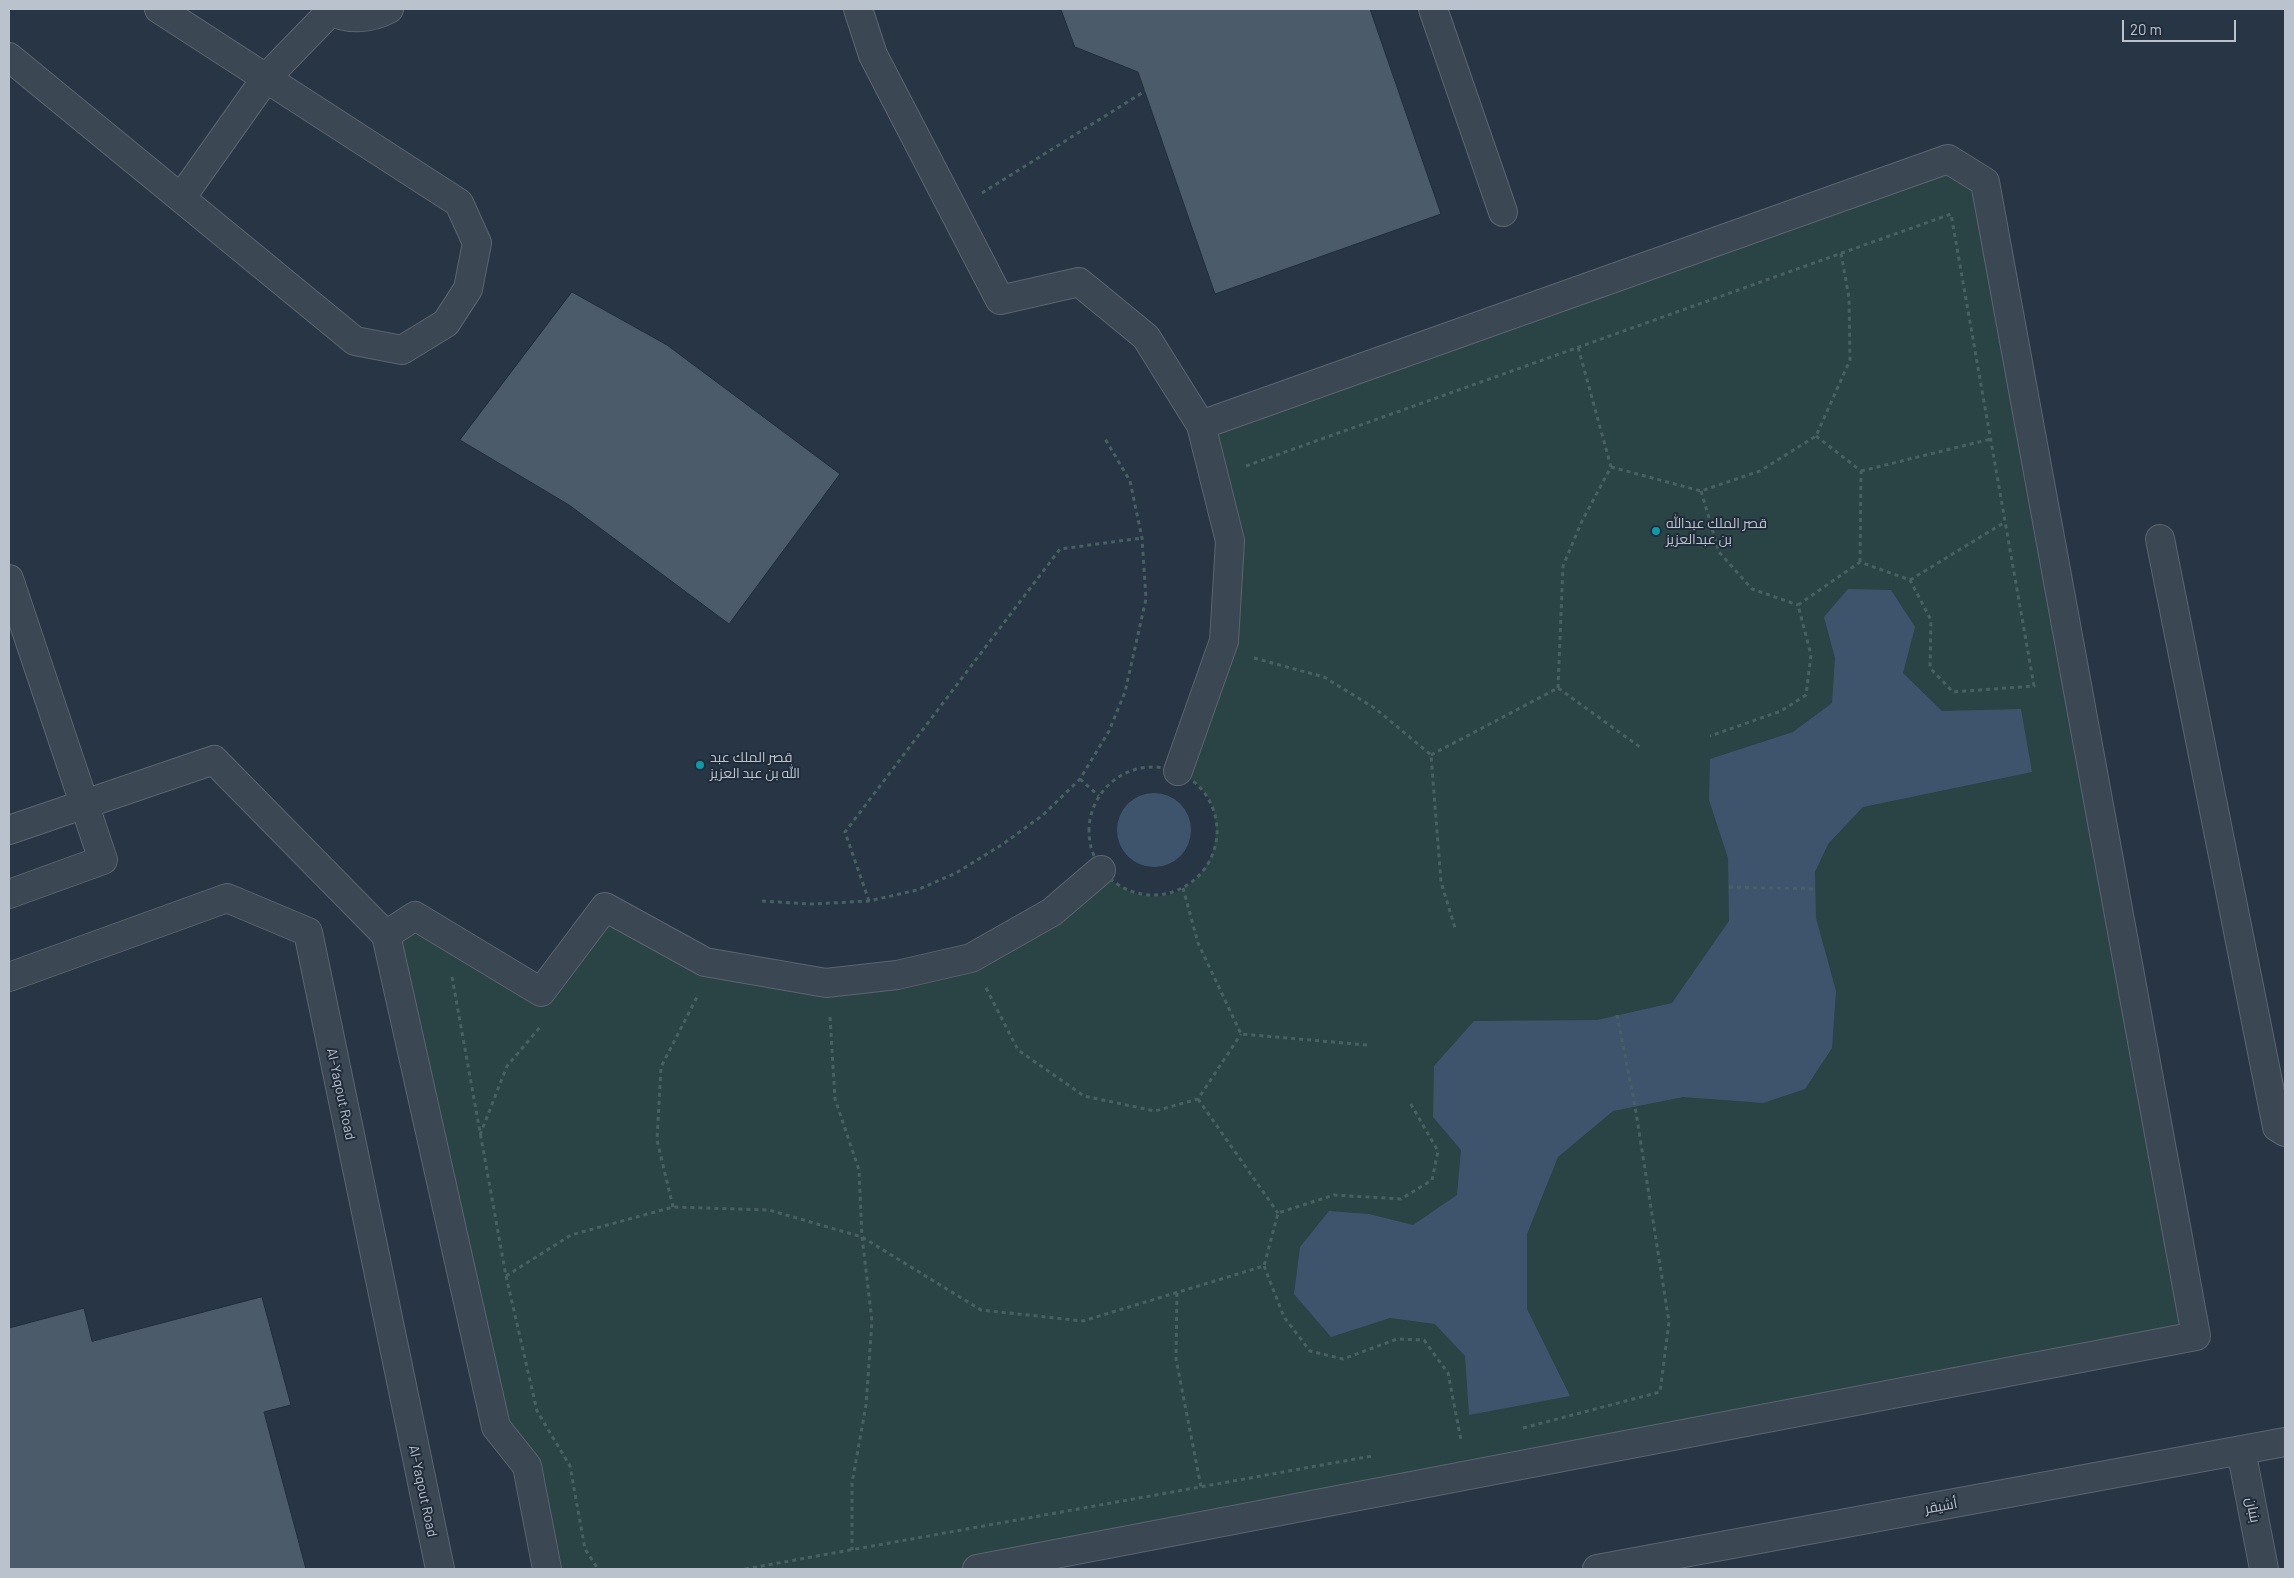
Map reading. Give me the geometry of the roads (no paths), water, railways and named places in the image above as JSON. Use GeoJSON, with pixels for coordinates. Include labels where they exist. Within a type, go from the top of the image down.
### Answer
{"type":"FeatureCollection","features":[{"type":"Feature","properties":{"kind":"street"},"geometry":{"type":"LineString","coordinates":[[9,57],[355,340],[402,350],[446,323],[468,288],[477,243],[459,203],[159,9]]}},
{"type":"Feature","properties":{"kind":"street"},"geometry":{"type":"LineString","coordinates":[[181,198],[266,78],[329,10],[349,17],[369,17],[389,9]]}},
{"type":"Feature","properties":{"kind":"street"},"geometry":{"type":"LineString","coordinates":[[858,9],[874,55],[1000,300],[1079,282],[1146,337],[1201,425],[1230,541],[1224,641],[1192,777]]}},
{"type":"Feature","properties":{"kind":"street"},"geometry":{"type":"LineString","coordinates":[[1433,9],[1503,212]]}},
{"type":"Feature","properties":{"kind":"street"},"geometry":{"type":"LineString","coordinates":[[977,1569],[2196,1336],[1985,182],[1948,159],[1201,425]]}},
{"type":"Feature","properties":{"kind":"street"},"geometry":{"type":"LineString","coordinates":[[2160,539],[2277,1127],[2285,1132]]}},
{"type":"Feature","properties":{"kind":"street"},"geometry":{"type":"LineString","coordinates":[[9,579],[103,860],[9,894]]}},
{"type":"Feature","properties":{"kind":"street"},"geometry":{"type":"LineString","coordinates":[[9,830],[214,760],[386,935],[496,1427],[527,1466],[547,1569]]}},
{"type":"Feature","properties":{"kind":"street"},"geometry":{"type":"LineString","coordinates":[[386,935],[415,916],[540,992],[605,907],[705,962],[826,983],[897,974],[971,958],[1052,912],[1101,870]]}},
{"type":"Feature","properties":{"kind":"street","name":"Al-Yaqout Road"},"geometry":{"type":"LineString","coordinates":[[9,977],[227,898],[308,932],[440,1569]]}},
{"type":"Feature","properties":{"kind":"street","name":"أشيقر"},"geometry":{"type":"LineString","coordinates":[[1597,1569],[2285,1442]]}},
{"type":"Feature","properties":{"kind":"street","name":"بنبان"},"geometry":{"type":"LineString","coordinates":[[2241,1450],[2264,1569]]}},
{"type":"Feature","properties":{"kind":"water"},"geometry":{"type":"Polygon","coordinates":[[[1848,589],[1891,590],[1915,627],[1903,673],[1942,711],[2021,709],[2032,772],[1863,807],[1828,844],[1815,872],[1816,918],[1836,991],[1832,1048],[1805,1089],[1763,1103],[1683,1097],[1613,1111],[1558,1157],[1527,1234],[1527,1309],[1570,1396],[1469,1415],[1465,1356],[1435,1324],[1390,1318],[1331,1337],[1294,1294],[1300,1247],[1329,1211],[1369,1214],[1413,1225],[1457,1195],[1461,1150],[1433,1117],[1434,1066],[1474,1021],[1597,1020],[1672,1003],[1729,921],[1728,858],[1709,800],[1710,759],[1793,732],[1832,703],[1835,658],[1824,617],[1848,589]]]}},
{"type":"Feature","properties":{"kind":"water"},"geometry":{"type":"Polygon","coordinates":[[[1154,793],[1168,796],[1180,804],[1188,816],[1191,830],[1188,844],[1180,856],[1168,864],[1154,867],[1140,864],[1128,856],[1120,844],[1117,830],[1120,816],[1128,804],[1140,796],[1154,793]]]}},
{"type":"Feature","properties":{"kind":"place","name":"قصر الملك عبدالله بن عبدالعزيز"},"geometry":{"type":"Point","coordinates":[1656,531]}},
{"type":"Feature","properties":{"kind":"place","name":"قصر الملك عبد الله بن عبد العزيز"},"geometry":{"type":"Point","coordinates":[700,765]}}]}
